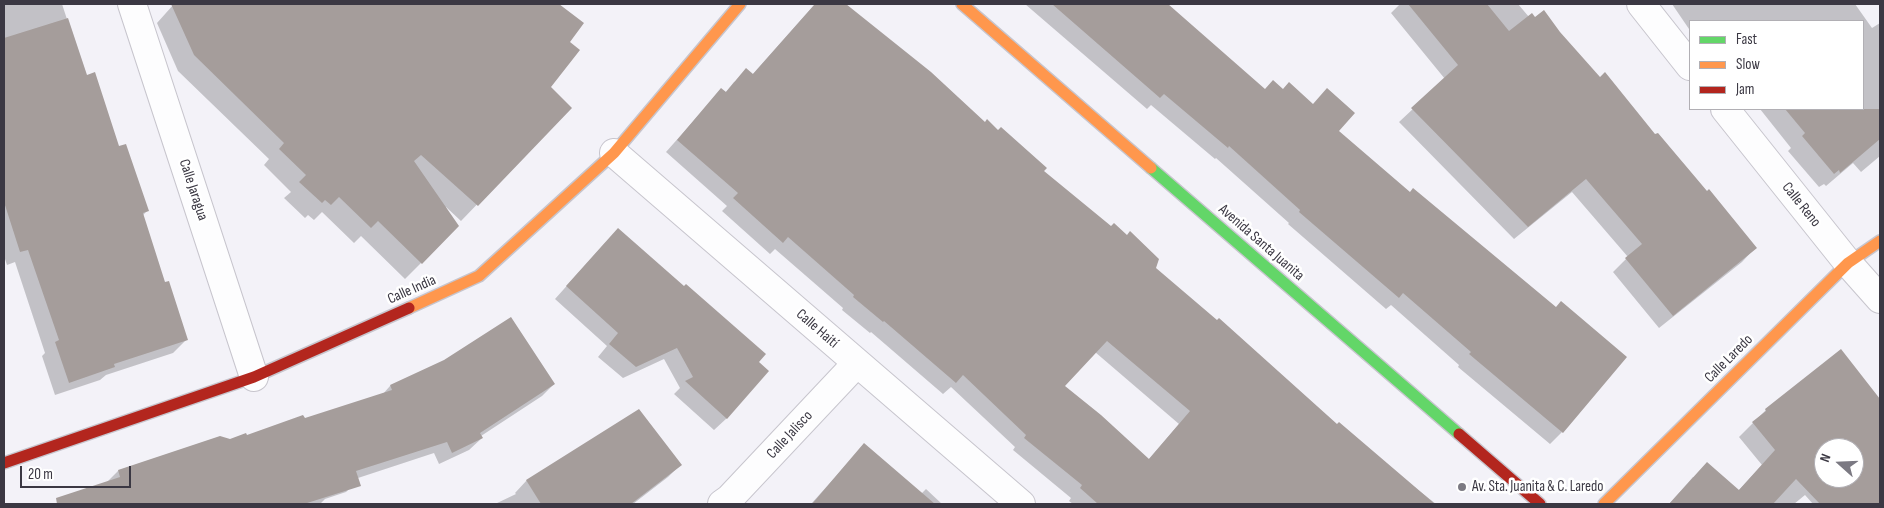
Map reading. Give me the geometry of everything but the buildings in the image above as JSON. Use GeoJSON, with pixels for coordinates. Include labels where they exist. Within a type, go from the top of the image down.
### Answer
{"type":"FeatureCollection","features":[{"type":"Feature","properties":{"kind":"street","name":"Calle Jaragua"},"geometry":{"type":"LineString","coordinates":[[132,4],[254,377]]}},
{"type":"Feature","properties":{"kind":"street","name":"Calle India"},"geometry":{"type":"LineString","coordinates":[[4,463],[254,377],[479,276],[614,152],[740,4]]}},
{"type":"Feature","properties":{"kind":"street","name":"Avenida Santa Juanita"},"geometry":{"type":"LineString","coordinates":[[962,4],[1540,504]]}},
{"type":"Feature","properties":{"kind":"street"},"geometry":{"type":"LineString","coordinates":[[1641,4],[1689,65]]}},
{"type":"Feature","properties":{"kind":"street","name":"Calle Reno"},"geometry":{"type":"LineString","coordinates":[[1725,110],[1848,264],[1880,299]]}},
{"type":"Feature","properties":{"kind":"street","name":"Calle Haití"},"geometry":{"type":"LineString","coordinates":[[614,152],[1021,504]]}},
{"type":"Feature","properties":{"kind":"street","name":"Calle Laredo"},"geometry":{"type":"LineString","coordinates":[[1604,504],[1848,264],[1880,241]]}},
{"type":"Feature","properties":{"kind":"street","name":"Calle Jalisco"},"geometry":{"type":"LineString","coordinates":[[722,504],[730,499],[857,364]]}},
{"type":"Feature","properties":{"kind":"traffic: fast"},"geometry":{"type":"LineString","coordinates":[[1151,168],[1459,434]]}},
{"type":"Feature","properties":{"kind":"traffic: slow"},"geometry":{"type":"LineString","coordinates":[[409,308],[479,276],[614,153],[740,4]]}},
{"type":"Feature","properties":{"kind":"traffic: slow"},"geometry":{"type":"LineString","coordinates":[[962,4],[1151,168]]}},
{"type":"Feature","properties":{"kind":"traffic: slow"},"geometry":{"type":"LineString","coordinates":[[1604,504],[1848,263],[1880,241]]}},
{"type":"Feature","properties":{"kind":"traffic: jam"},"geometry":{"type":"LineString","coordinates":[[4,463],[254,377],[409,308]]}},
{"type":"Feature","properties":{"kind":"traffic: jam"},"geometry":{"type":"LineString","coordinates":[[1459,434],[1540,504]]}},
{"type":"Feature","properties":{"kind":"place","name":"Av. Sta. Juanita & C. Laredo"},"geometry":{"type":"Point","coordinates":[1462,487]}}]}
